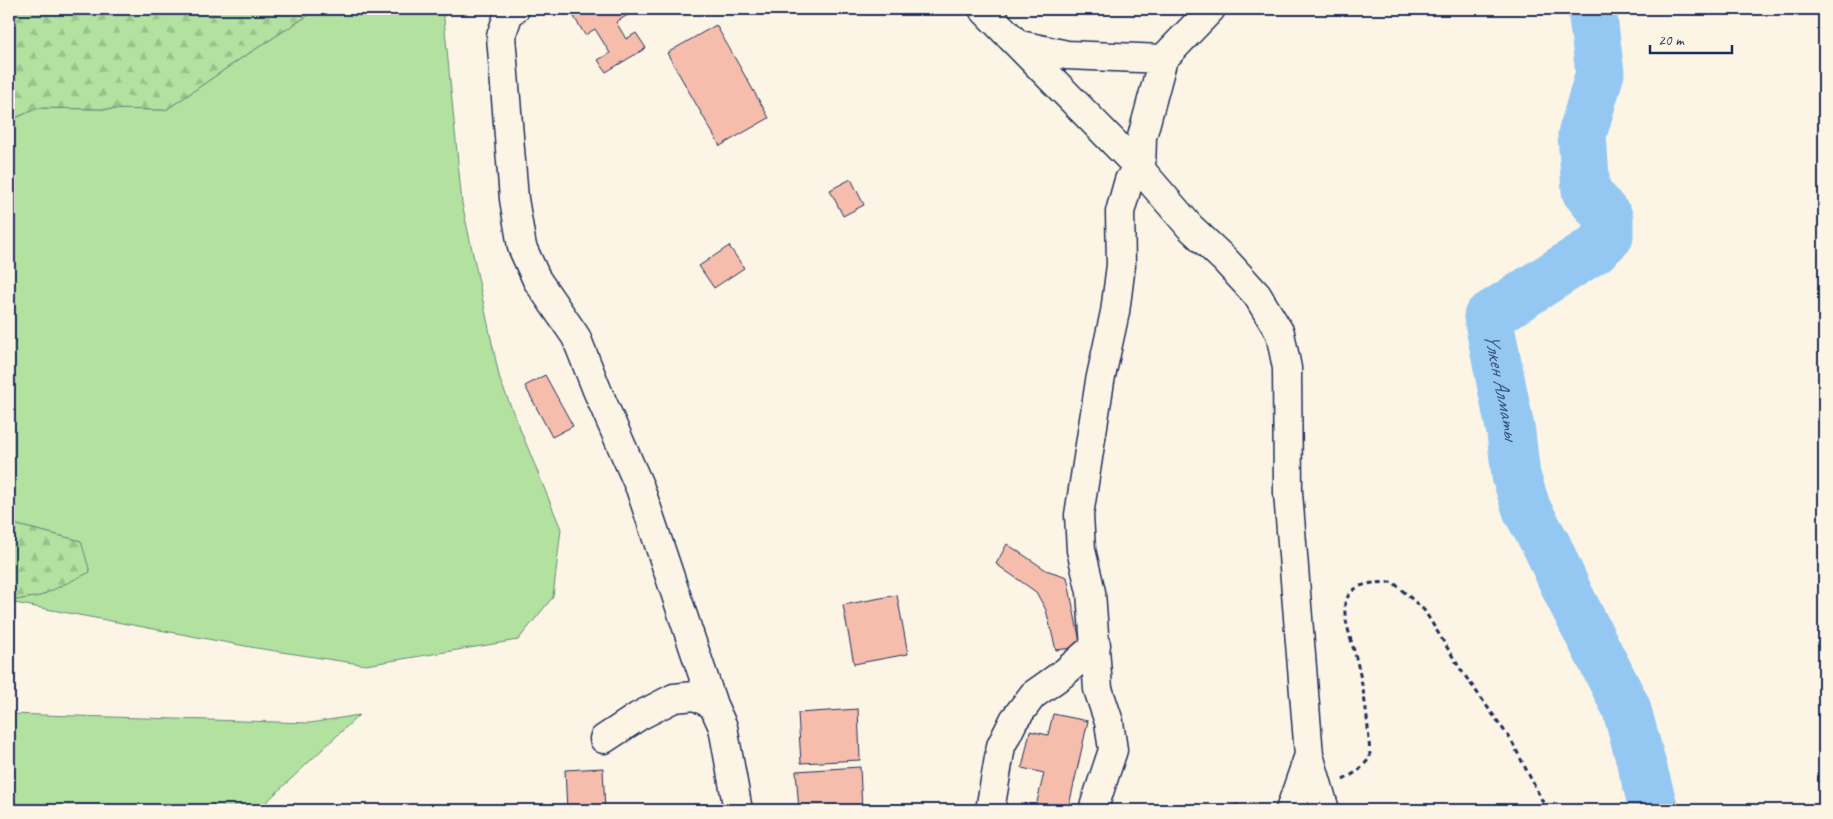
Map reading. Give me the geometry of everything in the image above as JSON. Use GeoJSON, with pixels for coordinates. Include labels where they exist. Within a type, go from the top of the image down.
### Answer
{"type":"FeatureCollection","features":[{"type":"Feature","properties":{"kind":"street"},"geometry":{"type":"LineString","coordinates":[[515,9],[509,13],[501,36],[514,199],[522,248],[537,280],[576,337],[640,488],[713,705],[723,727],[738,810]]}},
{"type":"Feature","properties":{"kind":"street"},"geometry":{"type":"LineString","coordinates":[[983,9],[1141,170],[1190,227],[1225,260],[1257,295],[1280,333],[1288,368],[1288,492],[1309,755],[1322,802]]}},
{"type":"Feature","properties":{"kind":"street"},"geometry":{"type":"LineString","coordinates":[[1094,810],[1113,750],[1109,722],[1098,689],[1091,592],[1081,550],[1079,515],[1100,380],[1115,312],[1121,265],[1120,212],[1129,180],[1141,170],[1142,137],[1163,59],[1211,9]]}},
{"type":"Feature","properties":{"kind":"street"},"geometry":{"type":"LineString","coordinates":[[1020,45],[1067,55],[1163,59]]}},
{"type":"Feature","properties":{"kind":"street"},"geometry":{"type":"LineString","coordinates":[[990,810],[1001,746],[1014,720],[1034,695],[1064,673],[1096,645]]}},
{"type":"Feature","properties":{"kind":"street"},"geometry":{"type":"LineString","coordinates":[[604,739],[639,716],[674,698],[695,696],[713,705]]}},
{"type":"Feature","properties":{"kind":"street"},"geometry":{"type":"LineString","coordinates":[[1290,810],[1309,755]]}},
{"type":"Feature","properties":{"kind":"path"},"geometry":{"type":"LineString","coordinates":[[1322,802],[1370,758],[1365,692],[1346,624],[1346,601],[1357,586],[1393,582],[1424,610],[1461,670],[1511,740],[1547,810]]}},
{"type":"Feature","properties":{"kind":"green space"},"geometry":{"type":"Polygon","coordinates":[[[9,9],[318,9],[237,61],[166,110],[38,108],[9,121],[9,9]]]}},
{"type":"Feature","properties":{"kind":"green space"},"geometry":{"type":"Polygon","coordinates":[[[318,9],[443,9],[462,203],[500,380],[561,529],[553,597],[518,640],[366,665],[256,648],[9,602],[40,596],[81,541],[9,523],[9,121],[38,108],[166,110],[237,61],[318,9]]]}},
{"type":"Feature","properties":{"kind":"green space"},"geometry":{"type":"Polygon","coordinates":[[[9,523],[81,541],[90,572],[40,596],[9,601],[9,523]]]}},
{"type":"Feature","properties":{"kind":"green space"},"geometry":{"type":"Polygon","coordinates":[[[9,714],[310,723],[359,715],[258,810],[9,810],[9,714]]]}},
{"type":"Feature","properties":{"kind":"building"},"geometry":{"type":"Polygon","coordinates":[[[588,9],[625,9],[628,15],[616,22],[626,39],[636,33],[646,48],[606,72],[598,60],[610,53],[595,29],[585,35],[574,17],[588,9]]]}},
{"type":"Feature","properties":{"kind":"building"},"geometry":{"type":"Polygon","coordinates":[[[716,25],[769,118],[720,146],[667,53],[716,25]]]}},
{"type":"Feature","properties":{"kind":"building"},"geometry":{"type":"Polygon","coordinates":[[[851,179],[864,205],[843,216],[830,190],[851,179]]]}},
{"type":"Feature","properties":{"kind":"building"},"geometry":{"type":"Polygon","coordinates":[[[729,246],[744,268],[714,288],[699,266],[729,246]]]}},
{"type":"Feature","properties":{"kind":"building"},"geometry":{"type":"Polygon","coordinates":[[[545,375],[573,426],[552,437],[525,386],[545,375]]]}},
{"type":"Feature","properties":{"kind":"building"},"geometry":{"type":"Polygon","coordinates":[[[1007,544],[1046,570],[1067,577],[1081,647],[1056,650],[1046,610],[1036,592],[996,564],[1007,544]]]}},
{"type":"Feature","properties":{"kind":"building"},"geometry":{"type":"Polygon","coordinates":[[[897,595],[908,654],[854,664],[843,605],[897,595]]]}},
{"type":"Feature","properties":{"kind":"building"},"geometry":{"type":"Polygon","coordinates":[[[858,709],[860,760],[801,763],[798,713],[858,709]]]}},
{"type":"Feature","properties":{"kind":"building"},"geometry":{"type":"Polygon","coordinates":[[[1053,714],[1088,721],[1068,810],[1036,806],[1044,773],[1022,768],[1030,731],[1048,735],[1053,714]]]}},
{"type":"Feature","properties":{"kind":"building"},"geometry":{"type":"Polygon","coordinates":[[[860,767],[862,810],[799,810],[796,771],[860,767]]]}},
{"type":"Feature","properties":{"kind":"building"},"geometry":{"type":"Polygon","coordinates":[[[603,768],[605,810],[567,810],[565,770],[603,768]]]}},
{"type":"Feature","properties":{"kind":"building"},"geometry":{"type":"Polygon","coordinates":[[[1238,804],[1240,810],[1226,810],[1226,807],[1238,804]]]}},
{"type":"Feature","properties":{"kind":"waterway","name":"Үлкен Алматы"},"geometry":{"type":"LineString","coordinates":[[1592,9],[1600,73],[1582,135],[1586,191],[1609,219],[1609,236],[1595,249],[1488,317],[1511,433],[1516,476],[1527,510],[1547,546],[1568,593],[1626,707],[1654,810]]}}]}
